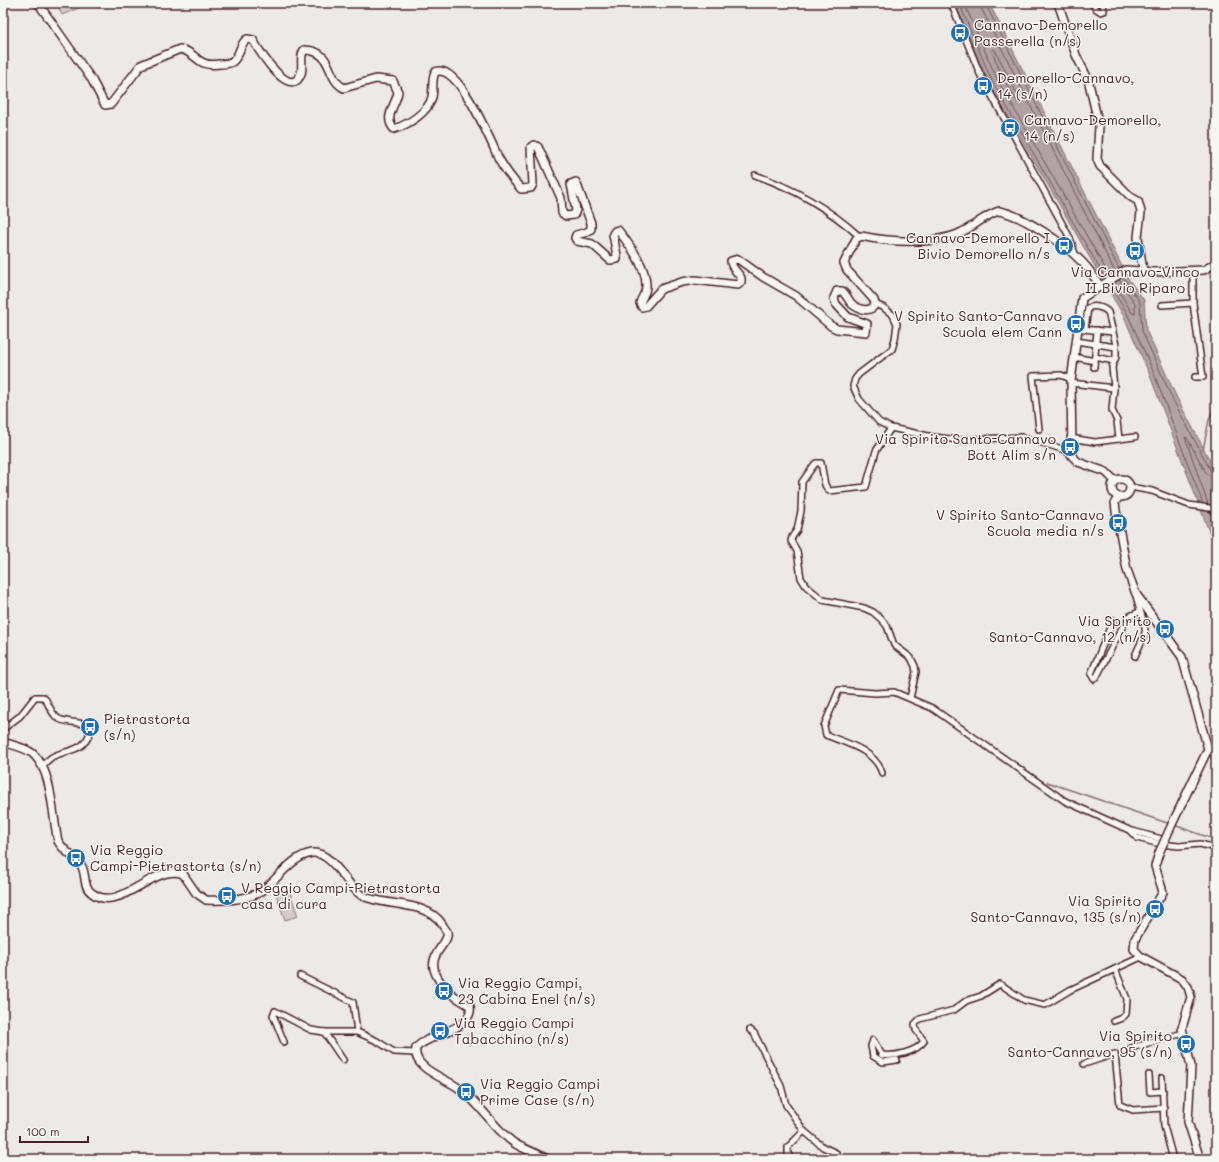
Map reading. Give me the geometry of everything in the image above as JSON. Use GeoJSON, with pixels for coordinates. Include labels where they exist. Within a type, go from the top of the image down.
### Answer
{"type":"FeatureCollection","features":[{"type":"Feature","properties":{"kind":"street"},"geometry":{"type":"LineString","coordinates":[[38,3],[92,80],[105,105],[111,104],[141,65],[180,49],[185,50],[204,64],[213,65],[231,62],[236,58],[242,42],[247,39],[253,40],[259,52],[282,78],[288,82],[293,82],[298,79],[301,71],[302,53],[304,50],[317,52],[324,58],[336,81],[344,88],[376,79],[392,81],[398,92],[388,119],[394,128],[406,123],[428,106],[432,98],[433,77],[435,72],[439,70],[446,72],[454,78],[461,87],[479,116],[500,160],[521,189],[531,188],[533,184],[531,147],[534,145],[538,147],[540,151],[561,198],[562,213],[566,216],[574,215],[576,210],[571,184],[576,182],[591,223],[591,229],[587,232],[576,235],[575,238],[577,240],[592,244],[613,261],[617,259],[617,256],[612,234],[614,231],[618,230],[636,252],[644,276],[645,292],[640,303],[642,307],[647,306],[661,289],[682,282],[695,280],[738,284],[741,282],[741,278],[731,266],[731,261],[735,259],[738,259],[763,277],[796,296],[831,326],[837,329],[863,333],[866,332],[867,329],[867,324],[865,322],[848,317],[836,304],[834,295],[837,291],[845,293],[853,305],[862,309],[869,310],[873,308],[875,304]]}},
{"type":"Feature","properties":{"kind":"street"},"geometry":{"type":"LineString","coordinates":[[950,3],[980,74],[1070,238],[1075,255]]}},
{"type":"Feature","properties":{"kind":"street"},"geometry":{"type":"LineString","coordinates":[[1058,3],[1076,55],[1088,79],[1099,126],[1097,159],[1100,166],[1131,197],[1138,201],[1141,212],[1138,237],[1143,271]]}},
{"type":"Feature","properties":{"kind":"street"},"geometry":{"type":"LineString","coordinates":[[1092,3],[1095,8],[1101,12],[1104,11],[1103,3]]}},
{"type":"Feature","properties":{"kind":"street"},"geometry":{"type":"LineString","coordinates":[[756,175],[783,184],[797,192],[847,226],[859,236],[884,241],[941,238],[958,234],[989,215],[999,211],[1020,218],[1075,255],[1085,264],[1101,285]]}},
{"type":"Feature","properties":{"kind":"street"},"geometry":{"type":"LineString","coordinates":[[859,236],[844,263],[847,270],[874,300],[875,304],[884,308],[893,315],[897,324],[896,339],[892,349],[859,374],[855,379],[854,386],[859,399],[874,418],[891,428],[933,438],[959,440],[1023,437],[1065,450],[1078,462],[1106,472],[1115,481]]}},
{"type":"Feature","properties":{"kind":"street"},"geometry":{"type":"LineString","coordinates":[[1082,328],[1082,298],[1126,270],[1204,270],[1216,263]]}},
{"type":"Feature","properties":{"kind":"street"},"geometry":{"type":"LineString","coordinates":[[1193,270],[1194,303],[1203,377],[1196,377]]}},
{"type":"Feature","properties":{"kind":"street"},"geometry":{"type":"LineString","coordinates":[[1162,304],[1194,303]]}},
{"type":"Feature","properties":{"kind":"street"},"geometry":{"type":"LineString","coordinates":[[1072,456],[1070,438],[1071,381],[1076,341],[1082,328],[1086,311],[1092,306],[1102,308],[1108,312],[1113,332],[1116,347],[1112,367],[1114,388],[1112,410],[1117,421],[1119,439]]}},
{"type":"Feature","properties":{"kind":"street"},"geometry":{"type":"LineString","coordinates":[[1082,328],[1113,332]]}},
{"type":"Feature","properties":{"kind":"street"},"geometry":{"type":"LineString","coordinates":[[1094,367],[1097,330]]}},
{"type":"Feature","properties":{"kind":"street"},"geometry":{"type":"LineString","coordinates":[[1076,341],[1116,347]]}},
{"type":"Feature","properties":{"kind":"street"},"geometry":{"type":"LineString","coordinates":[[1074,357],[1114,361]]}},
{"type":"Feature","properties":{"kind":"street"},"geometry":{"type":"LineString","coordinates":[[1039,429],[1033,376],[1061,375],[1071,381],[1114,388]]}},
{"type":"Feature","properties":{"kind":"street"},"geometry":{"type":"LineString","coordinates":[[891,428],[876,451],[866,487],[839,491],[827,490],[821,463],[816,463],[814,465],[802,482],[801,511],[797,530],[791,541],[797,551],[801,578],[806,586],[823,600],[874,612],[887,626],[894,645],[911,658],[916,672],[910,698]]}},
{"type":"Feature","properties":{"kind":"street"},"geometry":{"type":"LineString","coordinates":[[1070,438],[1095,442],[1135,437]]}},
{"type":"Feature","properties":{"kind":"street"},"geometry":{"type":"LineString","coordinates":[[1115,481],[1122,479],[1129,483],[1130,487]]}},
{"type":"Feature","properties":{"kind":"street"},"geometry":{"type":"LineString","coordinates":[[1115,481],[1112,488],[1119,497]]}},
{"type":"Feature","properties":{"kind":"street"},"geometry":{"type":"LineString","coordinates":[[1130,487],[1127,494],[1119,497],[1115,502],[1127,570],[1136,594],[1139,612],[1146,628],[1135,656]]}},
{"type":"Feature","properties":{"kind":"street"},"geometry":{"type":"LineString","coordinates":[[1130,487],[1152,491],[1189,505],[1216,509]]}},
{"type":"Feature","properties":{"kind":"street"},"geometry":{"type":"LineString","coordinates":[[1136,594],[1171,639],[1182,657],[1208,749],[1216,756]]}},
{"type":"Feature","properties":{"kind":"street"},"geometry":{"type":"LineString","coordinates":[[1113,620],[1091,674],[1094,679],[1096,678],[1124,622],[1128,617],[1139,612]]}},
{"type":"Feature","properties":{"kind":"street"},"geometry":{"type":"LineString","coordinates":[[882,773],[880,765],[859,748],[826,735],[824,726],[837,693],[842,689],[875,693],[894,692],[932,708],[1065,801],[1129,830],[1165,840]]}},
{"type":"Feature","properties":{"kind":"street"},"geometry":{"type":"LineString","coordinates":[[3,729],[20,716],[35,697],[39,696],[46,700],[53,715],[58,719],[85,724],[88,726],[90,732],[80,747],[52,757],[43,766]]}},
{"type":"Feature","properties":{"kind":"street"},"geometry":{"type":"LineString","coordinates":[[3,742],[32,753],[43,766],[47,778],[58,841],[62,848],[83,867],[87,887],[91,893],[99,897],[114,898],[162,875],[173,872],[184,874],[196,893],[206,900],[255,895],[293,863],[304,856],[316,853],[326,857],[360,894],[408,906],[431,914],[447,932],[446,938],[434,956],[435,971],[448,992],[470,1006],[470,1010],[464,1022],[446,1032],[420,1043],[416,1048],[416,1058],[422,1065],[460,1089],[481,1107],[507,1137],[525,1149],[548,1159]]}},
{"type":"Feature","properties":{"kind":"street"},"geometry":{"type":"LineString","coordinates":[[1197,1158],[1188,1122],[1191,1066],[1182,1028],[1191,997],[1188,987],[1182,979],[1141,957],[1134,949],[1135,939],[1163,892],[1154,866],[1208,749]]}},
{"type":"Feature","properties":{"kind":"street"},"geometry":{"type":"LineString","coordinates":[[1129,830],[1137,838],[1155,843],[1178,846],[1200,844],[1216,848]]}},
{"type":"Feature","properties":{"kind":"street"},"geometry":{"type":"LineString","coordinates":[[897,1060],[883,1062],[873,1056],[871,1046],[873,1040],[882,1055],[891,1056],[920,1046],[924,1041],[916,1030],[916,1024],[920,1019],[954,1010],[966,1001],[981,996],[1000,984],[1024,1000],[1045,1005],[1070,990],[1141,957]]}},
{"type":"Feature","properties":{"kind":"street"},"geometry":{"type":"LineString","coordinates":[[1114,1021],[1122,1018],[1126,1014],[1127,998],[1115,969]]}},
{"type":"Feature","properties":{"kind":"street"},"geometry":{"type":"LineString","coordinates":[[300,976],[304,980],[350,999],[353,1002],[357,1032]]}},
{"type":"Feature","properties":{"kind":"street"},"geometry":{"type":"LineString","coordinates":[[284,1042],[273,1015],[275,1011],[302,1027],[324,1032],[357,1032],[378,1041],[394,1052],[409,1054],[415,1053]]}},
{"type":"Feature","properties":{"kind":"street"},"geometry":{"type":"LineString","coordinates":[[750,1030],[754,1033],[781,1086],[786,1105],[804,1131],[823,1147],[836,1154]]}},
{"type":"Feature","properties":{"kind":"street"},"geometry":{"type":"LineString","coordinates":[[324,1032],[343,1060]]}},
{"type":"Feature","properties":{"kind":"street"},"geometry":{"type":"LineString","coordinates":[[1130,1048],[1183,1033]]}},
{"type":"Feature","properties":{"kind":"street"},"geometry":{"type":"LineString","coordinates":[[1084,1064],[1115,1054],[1120,1105],[1134,1110],[1164,1108]]}},
{"type":"Feature","properties":{"kind":"street"},"geometry":{"type":"LineString","coordinates":[[1149,1075],[1150,1092],[1163,1091]]}},
{"type":"Feature","properties":{"kind":"street"},"geometry":{"type":"LineString","coordinates":[[1162,1078],[1164,1126],[1173,1159]]}},
{"type":"Feature","properties":{"kind":"street"},"geometry":{"type":"LineString","coordinates":[[792,1159],[788,1155],[788,1147],[804,1131]]}},
{"type":"Feature","properties":{"kind":"shaded area"},"geometry":{"type":"Polygon","coordinates":[[[57,3],[87,3],[88,4],[62,15],[57,3]]]}},
{"type":"Feature","properties":{"kind":"shaded area"},"geometry":{"type":"Polygon","coordinates":[[[289,890],[298,916],[285,920],[276,894],[289,890]]]}},
{"type":"Feature","properties":{"kind":"water"},"geometry":{"type":"Polygon","coordinates":[[[955,3],[989,3],[1129,280],[1144,300],[1146,330],[1177,398],[1216,472],[1216,550],[1149,373],[1123,315],[989,83],[955,3]]]}},
{"type":"Feature","properties":{"kind":"waterway"},"geometry":{"type":"LineString","coordinates":[[1203,450],[1209,420],[1216,402]]}},
{"type":"Feature","properties":{"kind":"waterway"},"geometry":{"type":"LineString","coordinates":[[1047,782],[1170,824]]}},
{"type":"Feature","properties":{"kind":"waterway"},"geometry":{"type":"LineString","coordinates":[[1174,825],[1216,840]]}},
{"type":"Feature","properties":{"kind":"place","name":"Cannavo-Demorello Passerella (n/s)"},"geometry":{"type":"Point","coordinates":[960,33]}},
{"type":"Feature","properties":{"kind":"place","name":"Demorello-Cannavo, 14 (s/n)"},"geometry":{"type":"Point","coordinates":[983,86]}},
{"type":"Feature","properties":{"kind":"place","name":"Cannavo-Demorello, 14 (n/s)"},"geometry":{"type":"Point","coordinates":[1010,128]}},
{"type":"Feature","properties":{"kind":"place","name":"Cannavo-Demorello I Bivio Demorello n/s"},"geometry":{"type":"Point","coordinates":[1064,246]}},
{"type":"Feature","properties":{"kind":"place","name":"Via Cannavo-Vinco II Bivio Riparo"},"geometry":{"type":"Point","coordinates":[1135,251]}},
{"type":"Feature","properties":{"kind":"place","name":"V Spirito Santo-Cannavo Scuola elem Cann"},"geometry":{"type":"Point","coordinates":[1076,324]}},
{"type":"Feature","properties":{"kind":"place","name":"Via Spirito Santo-Cannavo Bott Alim s/n"},"geometry":{"type":"Point","coordinates":[1070,447]}},
{"type":"Feature","properties":{"kind":"place","name":"V Spirito Santo-Cannavo Scuola media n/s"},"geometry":{"type":"Point","coordinates":[1118,523]}},
{"type":"Feature","properties":{"kind":"place","name":"Via Spirito Santo-Cannavo, 12 (n/s)"},"geometry":{"type":"Point","coordinates":[1165,629]}},
{"type":"Feature","properties":{"kind":"place","name":"Pietrastorta (s/n)"},"geometry":{"type":"Point","coordinates":[90,727]}},
{"type":"Feature","properties":{"kind":"place","name":"Via Reggio Campi-Pietrastorta (s/n)"},"geometry":{"type":"Point","coordinates":[76,858]}},
{"type":"Feature","properties":{"kind":"place","name":"V Reggio Campi-Pietrastorta casa di cura"},"geometry":{"type":"Point","coordinates":[227,896]}},
{"type":"Feature","properties":{"kind":"place","name":"Via Spirito Santo-Cannavo, 135 (s/n)"},"geometry":{"type":"Point","coordinates":[1155,909]}},
{"type":"Feature","properties":{"kind":"place","name":"Via Reggio Campi, 23 Cabina Enel (n/s)"},"geometry":{"type":"Point","coordinates":[444,991]}},
{"type":"Feature","properties":{"kind":"place","name":"Via Reggio Campi Tabacchino (n/s)"},"geometry":{"type":"Point","coordinates":[440,1031]}},
{"type":"Feature","properties":{"kind":"place","name":"Via Spirito Santo-Cannavo, 95 (s/n)"},"geometry":{"type":"Point","coordinates":[1186,1044]}},
{"type":"Feature","properties":{"kind":"place","name":"Via Reggio Campi Prime Case (s/n)"},"geometry":{"type":"Point","coordinates":[466,1092]}}]}
